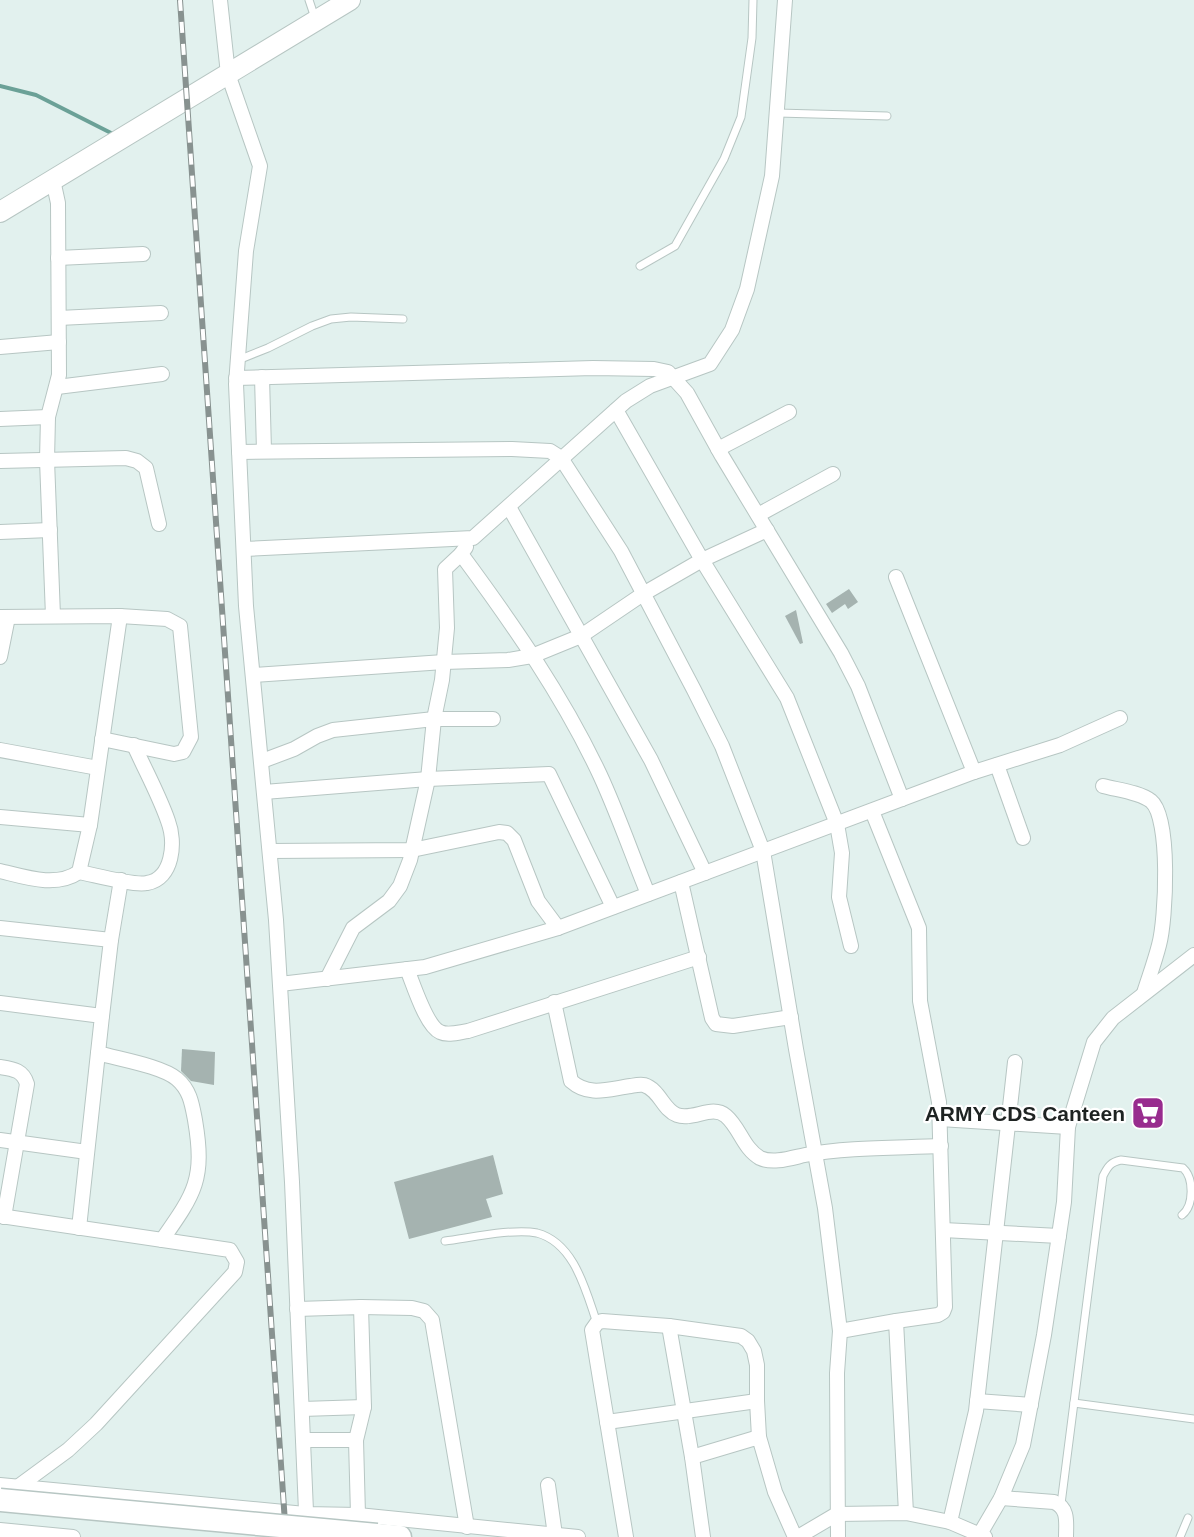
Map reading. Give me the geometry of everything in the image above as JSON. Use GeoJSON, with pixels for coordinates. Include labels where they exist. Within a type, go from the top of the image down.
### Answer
{"type":"FeatureCollection","features":[{"type":"Feature","properties":{"kind":"highway"},"geometry":{"type":"LineString","coordinates":[[0,1500],[400,1537]]}},
{"type":"Feature","properties":{"kind":"main road"},"geometry":{"type":"LineString","coordinates":[[0,212],[350,0]]}},
{"type":"Feature","properties":{"kind":"street"},"geometry":{"type":"LineString","coordinates":[[220,0],[228,74],[260,166],[246,251],[236,378],[246,606],[262,761],[280,984],[307,1537]]}},
{"type":"Feature","properties":{"kind":"street"},"geometry":{"type":"LineString","coordinates":[[327,979],[353,928],[389,901],[400,886],[412,850],[428,779],[434,719],[444,662],[447,628],[445,569],[473,538],[616,410],[650,386],[710,364],[732,330],[747,289],[772,176],[785,0]]}},
{"type":"Feature","properties":{"kind":"street"},"geometry":{"type":"LineString","coordinates":[[52,616],[47,460],[48,417],[57,387],[59,342],[58,203],[53,180]]}},
{"type":"Feature","properties":{"kind":"street"},"geometry":{"type":"LineString","coordinates":[[58,258],[143,254]]}},
{"type":"Feature","properties":{"kind":"street"},"geometry":{"type":"LineString","coordinates":[[59,318],[161,313]]}},
{"type":"Feature","properties":{"kind":"street"},"geometry":{"type":"LineString","coordinates":[[0,347],[59,342]]}},
{"type":"Feature","properties":{"kind":"street"},"geometry":{"type":"LineString","coordinates":[[236,378],[593,368],[654,369],[668,372],[687,393],[718,449],[818,613],[854,678],[902,799]]}},
{"type":"Feature","properties":{"kind":"street"},"geometry":{"type":"LineString","coordinates":[[57,387],[162,374]]}},
{"type":"Feature","properties":{"kind":"street"},"geometry":{"type":"LineString","coordinates":[[262,377],[264,451]]}},
{"type":"Feature","properties":{"kind":"street"},"geometry":{"type":"LineString","coordinates":[[616,410],[702,560],[787,698],[837,824],[842,854],[839,897],[851,946]]}},
{"type":"Feature","properties":{"kind":"street"},"geometry":{"type":"LineString","coordinates":[[718,449],[789,411]]}},
{"type":"Feature","properties":{"kind":"street"},"geometry":{"type":"LineString","coordinates":[[0,419],[48,417]]}},
{"type":"Feature","properties":{"kind":"street"},"geometry":{"type":"LineString","coordinates":[[239,452],[536,449],[550,451],[561,458],[621,551],[722,746],[764,851],[825,1208],[840,1331],[837,1373],[838,1537]]}},
{"type":"Feature","properties":{"kind":"street"},"geometry":{"type":"LineString","coordinates":[[0,461],[126,458],[137,461],[146,468],[159,524]]}},
{"type":"Feature","properties":{"kind":"street"},"geometry":{"type":"LineString","coordinates":[[758,515],[833,474]]}},
{"type":"Feature","properties":{"kind":"street"},"geometry":{"type":"LineString","coordinates":[[509,507],[651,759],[705,873]]}},
{"type":"Feature","properties":{"kind":"street"},"geometry":{"type":"LineString","coordinates":[[0,532],[50,530]]}},
{"type":"Feature","properties":{"kind":"street"},"geometry":{"type":"LineString","coordinates":[[253,675],[508,660],[532,656],[581,636],[643,594],[702,560],[767,530]]}},
{"type":"Feature","properties":{"kind":"street"},"geometry":{"type":"LineString","coordinates":[[244,549],[473,538]]}},
{"type":"Feature","properties":{"kind":"street"},"geometry":{"type":"LineString","coordinates":[[460,554],[498,604],[575,727],[600,776],[648,894]]}},
{"type":"Feature","properties":{"kind":"street"},"geometry":{"type":"LineString","coordinates":[[896,577],[974,772]]}},
{"type":"Feature","properties":{"kind":"street"},"geometry":{"type":"LineString","coordinates":[[79,872],[90,825],[120,616]]}},
{"type":"Feature","properties":{"kind":"street"},"geometry":{"type":"LineString","coordinates":[[0,657],[4,617],[120,616],[167,619],[180,626],[191,737],[188,745],[183,752],[174,754],[102,739]]}},
{"type":"Feature","properties":{"kind":"street"},"geometry":{"type":"LineString","coordinates":[[280,984],[425,967],[558,928],[974,772],[1060,745],[1120,718]]}},
{"type":"Feature","properties":{"kind":"street"},"geometry":{"type":"LineString","coordinates":[[262,761],[294,749],[333,730],[434,719],[493,719]]}},
{"type":"Feature","properties":{"kind":"street"},"geometry":{"type":"LineString","coordinates":[[0,872],[45,880],[62,880],[79,872],[144,884],[156,881],[165,874],[170,861],[172,841],[169,823],[134,745]]}},
{"type":"Feature","properties":{"kind":"street"},"geometry":{"type":"LineString","coordinates":[[0,750],[98,768]]}},
{"type":"Feature","properties":{"kind":"street"},"geometry":{"type":"LineString","coordinates":[[997,765],[1023,838]]}},
{"type":"Feature","properties":{"kind":"street"},"geometry":{"type":"LineString","coordinates":[[264,792],[428,779],[549,774],[613,907]]}},
{"type":"Feature","properties":{"kind":"street"},"geometry":{"type":"LineString","coordinates":[[1103,786],[1143,797],[1152,802],[1159,811],[1163,830],[1165,884],[1160,943],[1144,993]]}},
{"type":"Feature","properties":{"kind":"street"},"geometry":{"type":"LineString","coordinates":[[840,1331],[938,1315],[945,1307],[940,1119],[936,1078],[920,1002],[919,928],[872,811]]}},
{"type":"Feature","properties":{"kind":"street"},"geometry":{"type":"LineString","coordinates":[[0,818],[90,825]]}},
{"type":"Feature","properties":{"kind":"street"},"geometry":{"type":"LineString","coordinates":[[270,851],[412,850],[499,832],[507,833],[514,840],[537,902],[558,928]]}},
{"type":"Feature","properties":{"kind":"street"},"geometry":{"type":"LineString","coordinates":[[79,1228],[111,940],[121,880]]}},
{"type":"Feature","properties":{"kind":"street"},"geometry":{"type":"LineString","coordinates":[[681,882],[712,1018],[716,1024],[733,1026],[791,1017]]}},
{"type":"Feature","properties":{"kind":"street"},"geometry":{"type":"LineString","coordinates":[[0,928],[111,940]]}},
{"type":"Feature","properties":{"kind":"street"},"geometry":{"type":"LineString","coordinates":[[626,1537],[592,1330],[597,1323],[602,1322],[669,1326],[741,1336],[748,1341],[754,1351],[757,1365],[759,1437],[775,1492],[797,1537],[837,1514],[906,1513],[950,1522],[983,1535],[1023,1445],[1044,1335],[1064,1202],[1068,1127],[1094,1042],[1113,1018],[1194,955]]}},
{"type":"Feature","properties":{"kind":"street"},"geometry":{"type":"LineString","coordinates":[[407,969],[430,1024],[440,1032],[452,1033],[468,1030],[699,957]]}},
{"type":"Feature","properties":{"kind":"street"},"geometry":{"type":"LineString","coordinates":[[554,1002],[571,1081],[579,1088],[588,1092],[642,1084],[657,1092],[671,1111],[678,1115],[687,1116],[714,1111],[727,1116],[747,1147],[760,1158],[772,1161],[815,1153],[941,1146]]}},
{"type":"Feature","properties":{"kind":"street"},"geometry":{"type":"LineString","coordinates":[[0,1003],[102,1016]]}},
{"type":"Feature","properties":{"kind":"street"},"geometry":{"type":"LineString","coordinates":[[98,1053],[166,1071],[177,1078],[188,1090],[198,1140],[200,1167],[193,1190],[184,1208],[162,1240]]}},
{"type":"Feature","properties":{"kind":"street"},"geometry":{"type":"LineString","coordinates":[[950,1522],[977,1401],[1015,1062]]}},
{"type":"Feature","properties":{"kind":"street"},"geometry":{"type":"LineString","coordinates":[[0,1067],[19,1071],[25,1076],[27,1084],[2,1216],[230,1250],[237,1263],[235,1272],[96,1424],[68,1450],[19,1486]]}},
{"type":"Feature","properties":{"kind":"street"},"geometry":{"type":"LineString","coordinates":[[940,1119],[1068,1127]]}},
{"type":"Feature","properties":{"kind":"street"},"geometry":{"type":"LineString","coordinates":[[0,1140],[87,1152]]}},
{"type":"Feature","properties":{"kind":"street"},"geometry":{"type":"LineString","coordinates":[[944,1230],[1059,1236]]}},
{"type":"Feature","properties":{"kind":"street"},"geometry":{"type":"LineString","coordinates":[[358,1515],[356,1440],[364,1407],[361,1307]]}},
{"type":"Feature","properties":{"kind":"street"},"geometry":{"type":"LineString","coordinates":[[297,1309],[411,1308],[424,1311],[432,1320],[467,1527]]}},
{"type":"Feature","properties":{"kind":"street"},"geometry":{"type":"LineString","coordinates":[[896,1321],[906,1513]]}},
{"type":"Feature","properties":{"kind":"street"},"geometry":{"type":"LineString","coordinates":[[669,1326],[692,1457],[703,1537]]}},
{"type":"Feature","properties":{"kind":"street"},"geometry":{"type":"LineString","coordinates":[[607,1422],[757,1401]]}},
{"type":"Feature","properties":{"kind":"street"},"geometry":{"type":"LineString","coordinates":[[977,1401],[1031,1405]]}},
{"type":"Feature","properties":{"kind":"street"},"geometry":{"type":"LineString","coordinates":[[302,1409],[364,1407]]}},
{"type":"Feature","properties":{"kind":"street"},"geometry":{"type":"LineString","coordinates":[[692,1457],[759,1437]]}},
{"type":"Feature","properties":{"kind":"street"},"geometry":{"type":"LineString","coordinates":[[303,1440],[356,1440]]}},
{"type":"Feature","properties":{"kind":"street"},"geometry":{"type":"LineString","coordinates":[[0,1485],[305,1514],[358,1515],[578,1537]]}},
{"type":"Feature","properties":{"kind":"street"},"geometry":{"type":"LineString","coordinates":[[548,1485],[555,1535]]}},
{"type":"Feature","properties":{"kind":"street"},"geometry":{"type":"LineString","coordinates":[[1001,1498],[1061,1504],[1065,1509],[1066,1537]]}},
{"type":"Feature","properties":{"kind":"street"},"geometry":{"type":"LineString","coordinates":[[0,1530],[30,1535],[72,1537]]}},
{"type":"Feature","properties":{"kind":"lane"},"geometry":{"type":"LineString","coordinates":[[309,0],[316,20]]}},
{"type":"Feature","properties":{"kind":"lane"},"geometry":{"type":"LineString","coordinates":[[640,266],[675,246],[724,159],[741,117],[752,38],[753,0]]}},
{"type":"Feature","properties":{"kind":"lane"},"geometry":{"type":"LineString","coordinates":[[778,113],[887,116]]}},
{"type":"Feature","properties":{"kind":"lane"},"geometry":{"type":"LineString","coordinates":[[238,360],[331,319],[351,317],[403,319]]}},
{"type":"Feature","properties":{"kind":"lane"},"geometry":{"type":"LineString","coordinates":[[1061,1504],[1103,1176],[1107,1167],[1121,1160],[1183,1168],[1189,1172],[1192,1180],[1192,1193],[1191,1206],[1182,1215]]}},
{"type":"Feature","properties":{"kind":"lane"},"geometry":{"type":"LineString","coordinates":[[445,1241],[520,1232],[537,1233],[551,1239],[567,1253],[578,1272],[597,1323]]}},
{"type":"Feature","properties":{"kind":"lane"},"geometry":{"type":"LineString","coordinates":[[1074,1403],[1194,1419]]}},
{"type":"Feature","properties":{"kind":"lane"},"geometry":{"type":"LineString","coordinates":[[1180,1537],[1188,1518]]}},
{"type":"Feature","properties":{"kind":"building"},"geometry":{"type":"Polygon","coordinates":[[[849,589],[858,602],[848,609],[845,604],[832,613],[826,604],[849,589]]]}},
{"type":"Feature","properties":{"kind":"building"},"geometry":{"type":"Polygon","coordinates":[[[796,610],[803,643],[800,644],[785,616],[796,610]]]}},
{"type":"Feature","properties":{"kind":"building"},"geometry":{"type":"Polygon","coordinates":[[[182,1049],[215,1052],[214,1085],[191,1081],[181,1071],[182,1049]]]}},
{"type":"Feature","properties":{"kind":"building"},"geometry":{"type":"Polygon","coordinates":[[[493,1155],[503,1194],[486,1199],[492,1217],[409,1239],[394,1182],[493,1155]]]}},
{"type":"Feature","properties":{"kind":"waterway"},"geometry":{"type":"LineString","coordinates":[[0,86],[36,95],[115,135]]}},
{"type":"Feature","properties":{"kind":"railway"},"geometry":{"type":"LineString","coordinates":[[180,0],[286,1537]]}},
{"type":"Feature","properties":{"kind":"place","name":"ARMY CDS Canteen"},"geometry":{"type":"Point","coordinates":[1148,1113]}}]}
